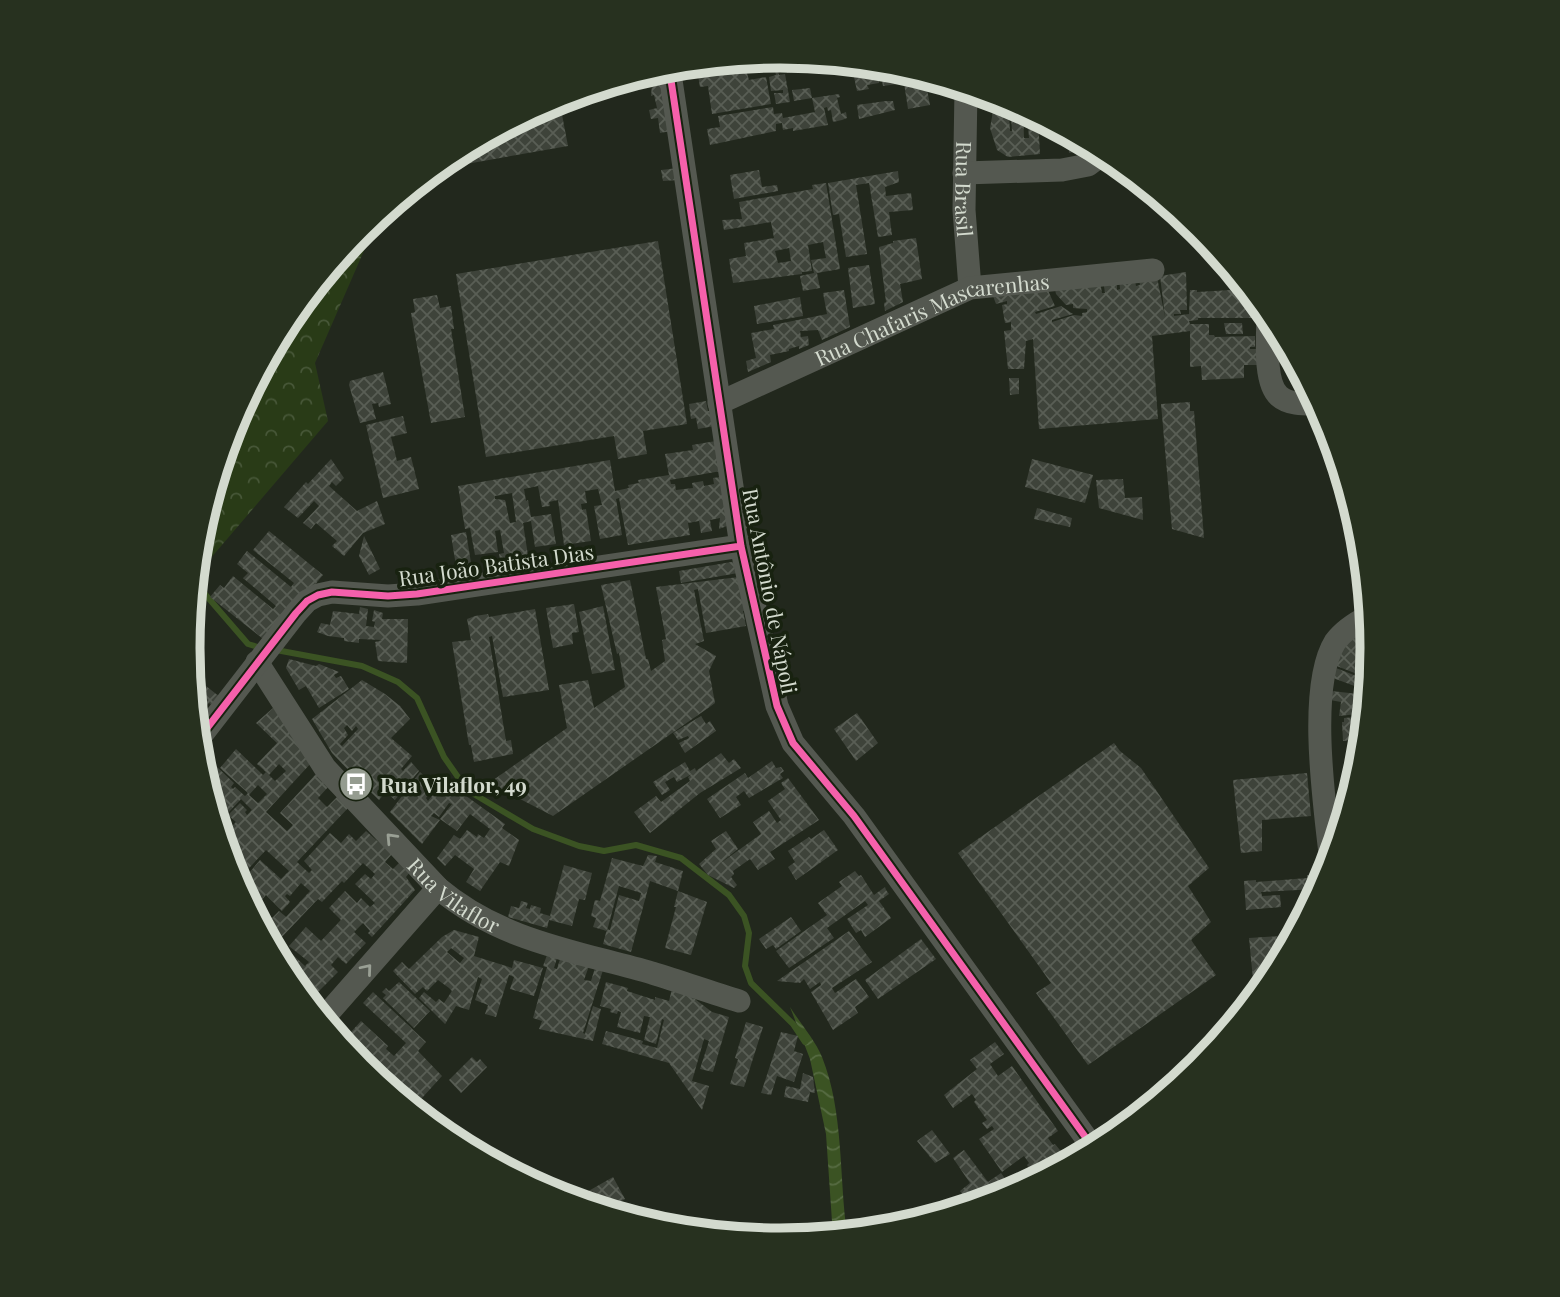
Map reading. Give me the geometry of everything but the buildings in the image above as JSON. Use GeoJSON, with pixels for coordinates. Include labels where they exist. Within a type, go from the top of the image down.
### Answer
{"type":"FeatureCollection","features":[{"type":"Feature","properties":{"kind":"street","name":"Rua Antônio de Nápoli"},"geometry":{"type":"LineString","coordinates":[[671,78],[741,546],[777,706],[793,743],[854,816],[1088,1140]]}},
{"type":"Feature","properties":{"kind":"street","name":"Rua Brasil"},"geometry":{"type":"LineString","coordinates":[[966,99],[964,173],[970,288]]}},
{"type":"Feature","properties":{"kind":"street"},"geometry":{"type":"LineString","coordinates":[[964,173],[1062,170],[1088,166],[1094,161]]}},
{"type":"Feature","properties":{"kind":"street","name":"Rua Chafaris Mascarenhas"},"geometry":{"type":"LineString","coordinates":[[719,403],[970,288],[1153,270]]}},
{"type":"Feature","properties":{"kind":"street"},"geometry":{"type":"LineString","coordinates":[[1268,336],[1269,375],[1274,389],[1280,397],[1288,401],[1305,403]]}},
{"type":"Feature","properties":{"kind":"street","name":"Rua João Batista Dias"},"geometry":{"type":"LineString","coordinates":[[206,729],[296,613],[307,601],[318,595],[332,592],[388,596],[417,594],[741,546]]}},
{"type":"Feature","properties":{"kind":"street"},"geometry":{"type":"LineString","coordinates":[[1329,836],[1320,731],[1320,691],[1335,643],[1347,629],[1359,622]]}},
{"type":"Feature","properties":{"kind":"street","name":"Rua Vilaflor"},"geometry":{"type":"LineString","coordinates":[[260,658],[325,768],[438,888],[476,916],[506,931],[548,945],[651,973],[739,1001]]}},
{"type":"Feature","properties":{"kind":"street"},"geometry":{"type":"LineString","coordinates":[[329,1012],[438,888]]}},
{"type":"Feature","properties":{"kind":"green space"},"geometry":{"type":"Polygon","coordinates":[[[369,239],[315,363],[328,421],[207,563],[211,535],[231,462],[244,426],[277,358],[320,295],[369,239]]]}},
{"type":"Feature","properties":{"kind":"water"},"geometry":{"type":"Polygon","coordinates":[[[790,1007],[819,1051],[829,1078],[837,1122],[846,1225],[832,1226],[826,1134],[810,1059],[790,1007]]]}},
{"type":"Feature","properties":{"kind":"waterway"},"geometry":{"type":"LineString","coordinates":[[203,593],[248,644],[261,648]]}},
{"type":"Feature","properties":{"kind":"waterway"},"geometry":{"type":"LineString","coordinates":[[276,650],[362,666],[398,682],[417,698],[444,757],[467,790],[533,829],[579,846],[604,851],[636,845],[681,858],[729,895],[744,916],[749,933],[745,966],[751,983],[793,1024],[805,1042]]}},
{"type":"Feature","properties":{"kind":"cycle path"},"geometry":{"type":"LineString","coordinates":[[671,78],[741,546],[777,706],[793,743],[854,816],[1088,1140]]}},
{"type":"Feature","properties":{"kind":"cycle path"},"geometry":{"type":"LineString","coordinates":[[206,730],[296,613],[307,601],[318,595],[332,592],[388,596],[417,594],[741,546]]}},
{"type":"Feature","properties":{"kind":"place","name":"Rua Vilaflor, 49"},"geometry":{"type":"Point","coordinates":[356,784]}}]}
